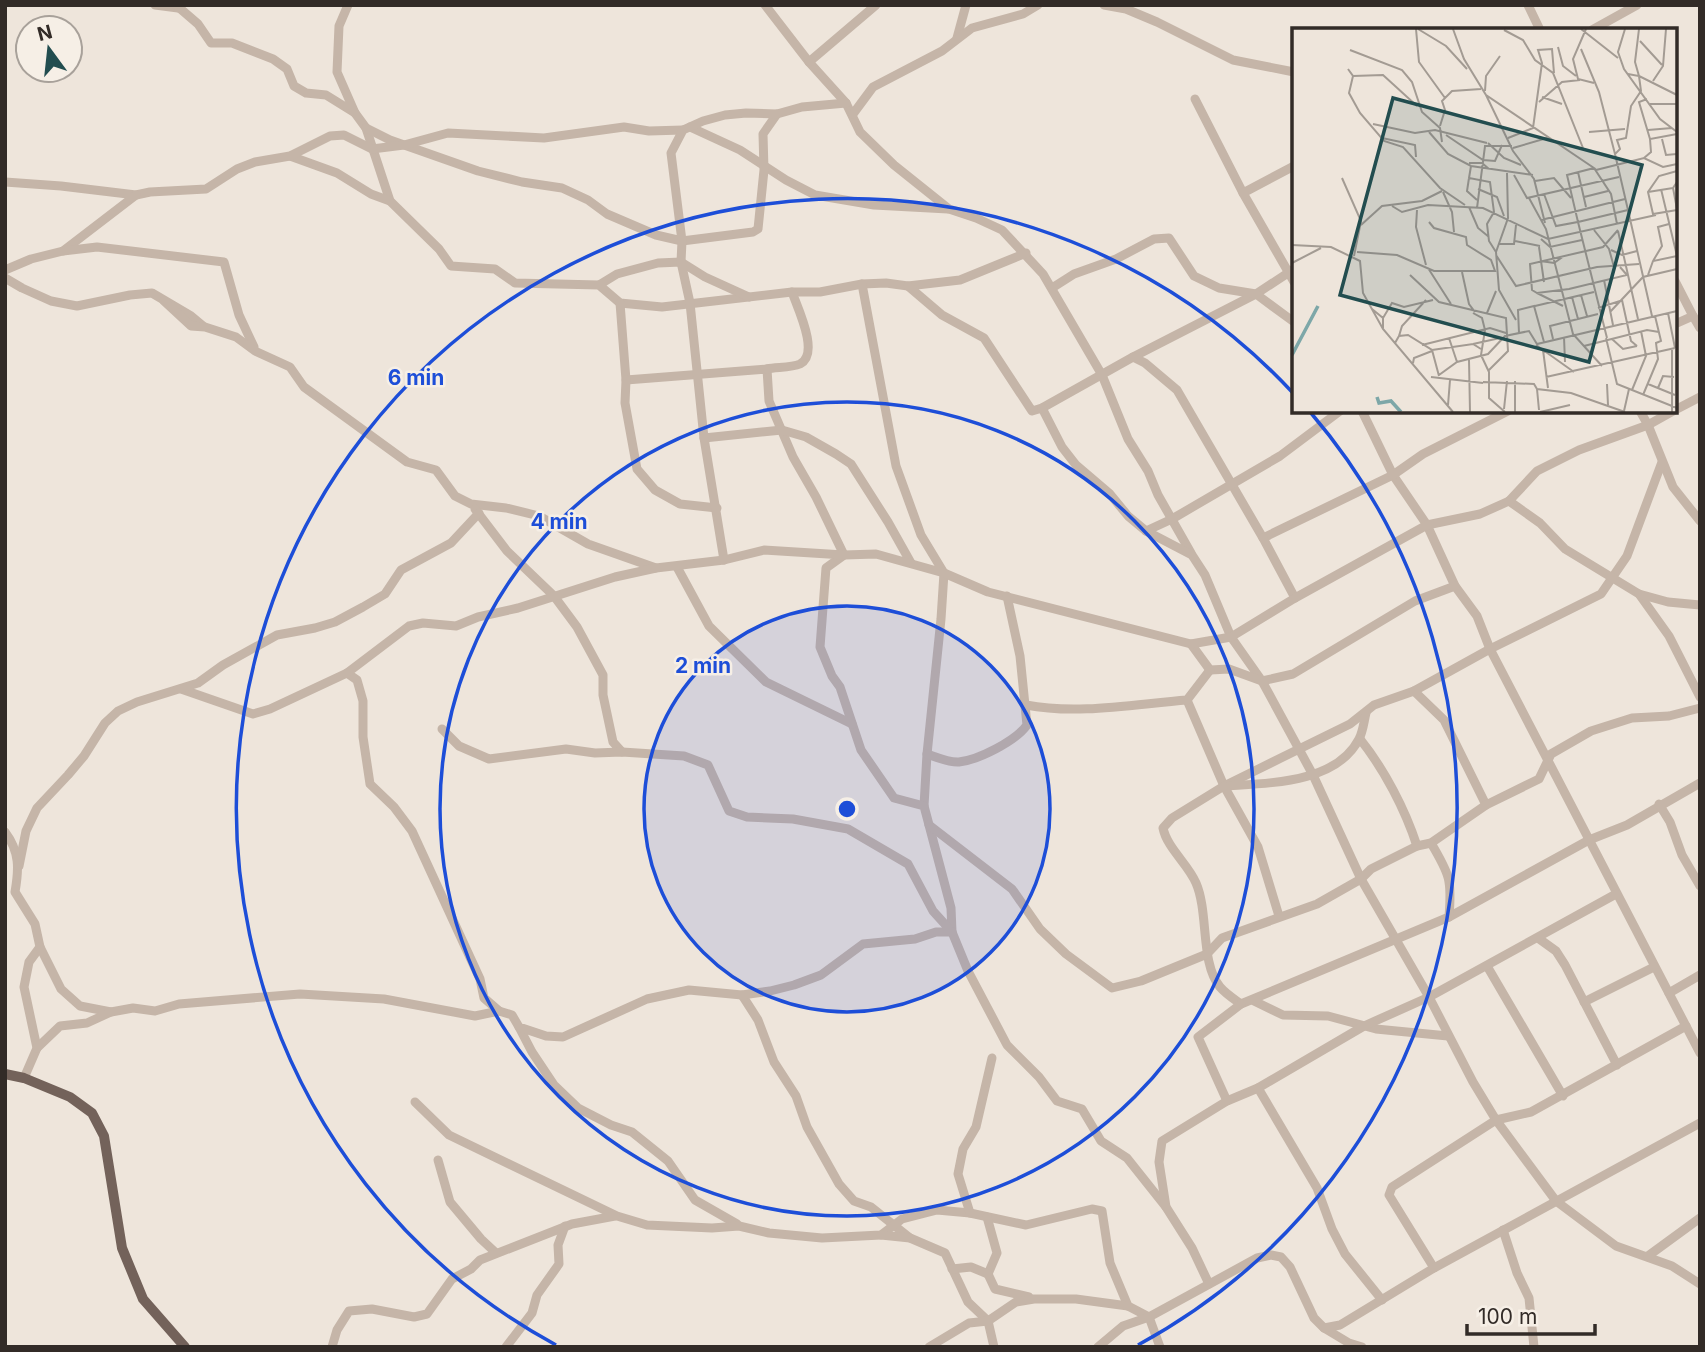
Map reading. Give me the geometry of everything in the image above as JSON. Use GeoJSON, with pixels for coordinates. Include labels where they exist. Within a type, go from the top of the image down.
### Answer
{"type":"FeatureCollection","features":[{"type":"Feature","properties":{"kind":"main road"},"geometry":{"type":"LineString","coordinates":[[5,1074],[24,1078],[70,1097],[92,1113],[104,1136],[122,1248],[143,1299],[185,1347]]}},
{"type":"Feature","properties":{"kind":"street"},"geometry":{"type":"LineString","coordinates":[[155,5],[177,7],[198,24],[211,43],[232,43],[273,59],[287,69],[294,86],[306,93],[326,95],[355,113]]}},
{"type":"Feature","properties":{"kind":"street"},"geometry":{"type":"LineString","coordinates":[[348,5],[339,26],[337,72],[355,113],[366,128],[390,201]]}},
{"type":"Feature","properties":{"kind":"street"},"geometry":{"type":"LineString","coordinates":[[765,5],[809,62],[846,103],[860,132],[894,165],[949,209]]}},
{"type":"Feature","properties":{"kind":"street"},"geometry":{"type":"LineString","coordinates":[[809,62],[876,5]]}},
{"type":"Feature","properties":{"kind":"street"},"geometry":{"type":"LineString","coordinates":[[957,38],[966,5]]}},
{"type":"Feature","properties":{"kind":"street"},"geometry":{"type":"LineString","coordinates":[[853,114],[873,87],[942,51],[972,28],[1023,14],[1038,5]]}},
{"type":"Feature","properties":{"kind":"street"},"geometry":{"type":"LineString","coordinates":[[1104,5],[1126,9],[1157,22],[1233,60],[1292,72]]}},
{"type":"Feature","properties":{"kind":"street"},"geometry":{"type":"LineString","coordinates":[[1528,5],[1539,28]]}},
{"type":"Feature","properties":{"kind":"street"},"geometry":{"type":"LineString","coordinates":[[1596,28],[1637,5]]}},
{"type":"Feature","properties":{"kind":"street"},"geometry":{"type":"LineString","coordinates":[[908,286],[942,316],[984,338],[1032,411],[1256,294],[1291,270],[1243,193],[1195,99]]}},
{"type":"Feature","properties":{"kind":"street"},"geometry":{"type":"LineString","coordinates":[[5,182],[136,195],[206,189],[237,169],[255,162],[290,156],[330,135],[344,135],[372,149],[404,145],[448,133],[544,138],[624,127],[649,131],[687,128],[725,115],[777,114],[802,107],[846,103]]}},
{"type":"Feature","properties":{"kind":"street"},"geometry":{"type":"LineString","coordinates":[[366,128],[404,145],[478,171],[562,188],[587,200],[607,214],[656,235],[682,241],[753,232],[758,229],[764,166],[763,134],[777,114]]}},
{"type":"Feature","properties":{"kind":"street"},"geometry":{"type":"LineString","coordinates":[[687,128],[740,150],[815,195],[874,205],[949,209],[1002,230],[1026,253],[1052,288],[1102,375],[1128,439],[1205,575],[1231,636],[1262,681],[1313,775],[1361,879],[1496,1120],[1556,1200],[1616,1246],[1672,1266],[1700,1284]]}},
{"type":"Feature","properties":{"kind":"street"},"geometry":{"type":"LineString","coordinates":[[687,128],[671,153],[682,241],[681,262],[690,303],[704,438],[724,560]]}},
{"type":"Feature","properties":{"kind":"street"},"geometry":{"type":"LineString","coordinates":[[290,156],[337,173],[371,194],[390,201],[439,249],[451,266],[495,269],[515,283],[599,285],[617,274],[657,263],[681,262],[705,277],[751,298]]}},
{"type":"Feature","properties":{"kind":"street"},"geometry":{"type":"LineString","coordinates":[[1243,193],[1292,167]]}},
{"type":"Feature","properties":{"kind":"street"},"geometry":{"type":"LineString","coordinates":[[63,251],[136,195]]}},
{"type":"Feature","properties":{"kind":"street"},"geometry":{"type":"LineString","coordinates":[[1052,288],[1074,274],[1116,259],[1154,239],[1169,238],[1194,276],[1219,288],[1256,294],[1292,321]]}},
{"type":"Feature","properties":{"kind":"street"},"geometry":{"type":"LineString","coordinates":[[5,270],[31,259],[63,251],[97,247],[224,262],[239,315],[256,351]]}},
{"type":"Feature","properties":{"kind":"street"},"geometry":{"type":"LineString","coordinates":[[599,285],[620,303],[662,307],[792,292],[820,292],[862,284],[908,286],[960,280],[1026,253]]}},
{"type":"Feature","properties":{"kind":"street"},"geometry":{"type":"LineString","coordinates":[[5,278],[51,301],[77,306],[152,293],[205,327],[236,337],[256,351],[290,367],[304,387],[407,462],[436,470],[455,496],[471,504],[506,508],[539,516],[588,544],[656,568]]}},
{"type":"Feature","properties":{"kind":"street"},"geometry":{"type":"LineString","coordinates":[[862,284],[896,466],[921,535],[944,573],[924,806],[951,908],[952,932]]}},
{"type":"Feature","properties":{"kind":"street"},"geometry":{"type":"LineString","coordinates":[[1677,285],[1700,328]]}},
{"type":"Feature","properties":{"kind":"street"},"geometry":{"type":"LineString","coordinates":[[626,380],[799,365],[808,358],[810,347],[792,292]]}},
{"type":"Feature","properties":{"kind":"street"},"geometry":{"type":"LineString","coordinates":[[620,303],[626,380],[625,403],[637,469],[655,490],[680,504],[717,509]]}},
{"type":"Feature","properties":{"kind":"street"},"geometry":{"type":"LineString","coordinates":[[1677,323],[1693,316]]}},
{"type":"Feature","properties":{"kind":"street"},"geometry":{"type":"LineString","coordinates":[[1133,357],[1145,363],[1177,390],[1233,484],[1295,598]]}},
{"type":"Feature","properties":{"kind":"street"},"geometry":{"type":"LineString","coordinates":[[766,369],[769,401],[793,457],[844,555]]}},
{"type":"Feature","properties":{"kind":"street"},"geometry":{"type":"LineString","coordinates":[[1677,409],[1700,397]]}},
{"type":"Feature","properties":{"kind":"street"},"geometry":{"type":"LineString","coordinates":[[1042,408],[1062,447],[1076,465],[1110,494],[1128,516],[1146,531],[1192,555]]}},
{"type":"Feature","properties":{"kind":"street"},"geometry":{"type":"LineString","coordinates":[[1146,531],[1172,519],[1280,456],[1337,413]]}},
{"type":"Feature","properties":{"kind":"street"},"geometry":{"type":"LineString","coordinates":[[1363,413],[1393,475],[1427,525],[1455,586],[1478,616],[1490,649],[1700,1053]]}},
{"type":"Feature","properties":{"kind":"street"},"geometry":{"type":"LineString","coordinates":[[1263,538],[1393,475],[1423,454],[1504,413]]}},
{"type":"Feature","properties":{"kind":"street"},"geometry":{"type":"LineString","coordinates":[[1641,413],[1673,487],[1700,521]]}},
{"type":"Feature","properties":{"kind":"street"},"geometry":{"type":"LineString","coordinates":[[181,689],[253,713],[271,709],[347,673],[409,626],[423,622],[456,626],[478,617],[518,608],[615,577],[656,568],[724,560],[764,550],[844,555],[876,554],[944,573],[988,593],[1191,644],[1231,636],[1427,525],[1480,514],[1509,501],[1537,471],[1579,450],[1648,425],[1670,413]]}},
{"type":"Feature","properties":{"kind":"street"},"geometry":{"type":"LineString","coordinates":[[704,438],[782,430],[806,436],[851,464],[911,563]]}},
{"type":"Feature","properties":{"kind":"street"},"geometry":{"type":"LineString","coordinates":[[1241,1004],[1219,986],[1207,954],[1204,915],[1196,884],[1165,836],[1163,828],[1172,818],[1224,786],[1350,724],[1374,705],[1414,691],[1490,649],[1601,594],[1626,556],[1662,462]]}},
{"type":"Feature","properties":{"kind":"street"},"geometry":{"type":"LineString","coordinates":[[1509,501],[1540,523],[1565,549],[1639,594],[1668,602],[1700,605]]}},
{"type":"Feature","properties":{"kind":"street"},"geometry":{"type":"LineString","coordinates":[[471,504],[507,551],[554,596],[577,627],[603,676],[603,695],[612,741],[622,752]]}},
{"type":"Feature","properties":{"kind":"street"},"geometry":{"type":"LineString","coordinates":[[111,1012],[80,1006],[61,989],[40,947],[35,924],[15,892],[26,831],[37,808],[84,756],[105,723],[118,711],[137,702],[198,683],[277,635],[335,622],[385,594],[401,570],[451,543],[479,513]]}},
{"type":"Feature","properties":{"kind":"street"},"geometry":{"type":"LineString","coordinates":[[844,555],[826,568],[820,647],[832,676],[840,687],[861,750],[894,798],[924,806]]}},
{"type":"Feature","properties":{"kind":"street"},"geometry":{"type":"LineString","coordinates":[[677,567],[709,626],[766,682],[852,724]]}},
{"type":"Feature","properties":{"kind":"street"},"geometry":{"type":"LineString","coordinates":[[1210,670],[1229,669],[1262,681],[1293,674],[1415,601],[1455,586]]}},
{"type":"Feature","properties":{"kind":"street"},"geometry":{"type":"LineString","coordinates":[[1639,594],[1669,636],[1700,696]]}},
{"type":"Feature","properties":{"kind":"street"},"geometry":{"type":"LineString","coordinates":[[927,754],[958,762],[984,754],[1021,734],[1027,725],[1020,656],[1007,596]]}},
{"type":"Feature","properties":{"kind":"street"},"geometry":{"type":"LineString","coordinates":[[1191,644],[1210,670]]}},
{"type":"Feature","properties":{"kind":"street"},"geometry":{"type":"LineString","coordinates":[[1026,705],[1045,709],[1087,708],[1187,701],[1210,670]]}},
{"type":"Feature","properties":{"kind":"street"},"geometry":{"type":"LineString","coordinates":[[347,673],[357,680],[363,701],[363,737],[370,783],[394,807],[412,831],[480,979],[484,998],[499,1011]]}},
{"type":"Feature","properties":{"kind":"street"},"geometry":{"type":"LineString","coordinates":[[1414,691],[1444,720],[1486,805]]}},
{"type":"Feature","properties":{"kind":"street"},"geometry":{"type":"LineString","coordinates":[[1187,701],[1224,786],[1258,847],[1279,916]]}},
{"type":"Feature","properties":{"kind":"street"},"geometry":{"type":"LineString","coordinates":[[929,825],[1012,890],[1040,929],[1066,954],[1112,988],[1142,981],[1207,954],[1222,938],[1317,904],[1361,879],[1371,869],[1417,846],[1431,843],[1486,805],[1539,779],[1551,754],[1591,731],[1632,718],[1669,716],[1700,708]]}},
{"type":"Feature","properties":{"kind":"street"},"geometry":{"type":"LineString","coordinates":[[1224,786],[1274,783],[1313,775],[1345,758],[1360,738],[1366,713]]}},
{"type":"Feature","properties":{"kind":"street"},"geometry":{"type":"LineString","coordinates":[[442,729],[459,746],[489,759],[566,748],[595,753],[684,756],[708,765],[729,811],[747,817],[793,819],[848,829],[908,864],[933,911],[952,932],[968,971],[1007,1045],[1040,1077],[1057,1101],[1082,1109],[1101,1141],[1127,1158],[1166,1207],[1192,1248],[1209,1284]]}},
{"type":"Feature","properties":{"kind":"street"},"geometry":{"type":"LineString","coordinates":[[1360,738],[1390,787],[1417,846]]}},
{"type":"Feature","properties":{"kind":"street"},"geometry":{"type":"LineString","coordinates":[[1227,1101],[1198,1037],[1241,1004],[1254,1001],[1449,917],[1589,840],[1626,825],[1700,783]]}},
{"type":"Feature","properties":{"kind":"street"},"geometry":{"type":"LineString","coordinates":[[1659,804],[1670,822],[1682,855],[1700,886]]}},
{"type":"Feature","properties":{"kind":"street"},"geometry":{"type":"LineString","coordinates":[[5,832],[14,847],[19,866]]}},
{"type":"Feature","properties":{"kind":"street"},"geometry":{"type":"LineString","coordinates":[[1431,843],[1448,872],[1452,888],[1449,917]]}},
{"type":"Feature","properties":{"kind":"street"},"geometry":{"type":"LineString","coordinates":[[1166,1207],[1159,1163],[1162,1141],[1227,1101],[1258,1088],[1364,1026],[1487,967],[1616,894]]}},
{"type":"Feature","properties":{"kind":"street"},"geometry":{"type":"LineString","coordinates":[[519,1027],[546,1036],[563,1037],[647,999],[675,992],[702,990],[742,995],[794,985],[821,975],[863,944],[915,939],[936,932],[952,932]]}},
{"type":"Feature","properties":{"kind":"street"},"geometry":{"type":"LineString","coordinates":[[1538,938],[1556,951],[1617,1065]]}},
{"type":"Feature","properties":{"kind":"street"},"geometry":{"type":"LineString","coordinates":[[37,1048],[24,987],[29,962],[40,947]]}},
{"type":"Feature","properties":{"kind":"street"},"geometry":{"type":"LineString","coordinates":[[1487,967],[1563,1096]]}},
{"type":"Feature","properties":{"kind":"street"},"geometry":{"type":"LineString","coordinates":[[1584,1002],[1654,967]]}},
{"type":"Feature","properties":{"kind":"street"},"geometry":{"type":"LineString","coordinates":[[1669,993],[1700,975]]}},
{"type":"Feature","properties":{"kind":"street"},"geometry":{"type":"LineString","coordinates":[[24,1078],[37,1048],[60,1026],[87,1023],[111,1012],[132,1009],[155,1011],[179,1004],[300,994],[384,999],[475,1016],[499,1011],[512,1014],[554,1085],[578,1108],[611,1125],[632,1132],[668,1161],[695,1200],[739,1226]]}},
{"type":"Feature","properties":{"kind":"street"},"geometry":{"type":"LineString","coordinates":[[742,995],[758,1020],[774,1062],[796,1096],[807,1126],[839,1184],[854,1201],[871,1207],[910,1238],[945,1253],[968,1302],[988,1321],[994,1347]]}},
{"type":"Feature","properties":{"kind":"street"},"geometry":{"type":"LineString","coordinates":[[1254,1001],[1283,1016],[1328,1016],[1364,1026],[1448,1036]]}},
{"type":"Feature","properties":{"kind":"street"},"geometry":{"type":"LineString","coordinates":[[1434,1268],[1389,1195],[1392,1186],[1496,1120],[1531,1112],[1686,1026]]}},
{"type":"Feature","properties":{"kind":"street"},"geometry":{"type":"LineString","coordinates":[[970,1213],[958,1174],[963,1149],[976,1126],[992,1058]]}},
{"type":"Feature","properties":{"kind":"street"},"geometry":{"type":"LineString","coordinates":[[1258,1088],[1317,1188],[1332,1229],[1345,1254],[1382,1300]]}},
{"type":"Feature","properties":{"kind":"street"},"geometry":{"type":"LineString","coordinates":[[415,1102],[449,1135],[617,1216],[647,1225],[712,1228],[739,1226],[769,1233],[822,1238],[881,1235],[910,1238]]}},
{"type":"Feature","properties":{"kind":"street"},"geometry":{"type":"LineString","coordinates":[[1324,1328],[1340,1325],[1434,1268],[1700,1123]]}},
{"type":"Feature","properties":{"kind":"street"},"geometry":{"type":"LineString","coordinates":[[438,1160],[450,1202],[481,1240],[496,1253]]}},
{"type":"Feature","properties":{"kind":"street"},"geometry":{"type":"LineString","coordinates":[[881,1235],[902,1219],[937,1210],[970,1213],[1026,1225],[1092,1209],[1101,1211],[1110,1263],[1129,1306]]}},
{"type":"Feature","properties":{"kind":"street"},"geometry":{"type":"LineString","coordinates":[[332,1347],[337,1331],[349,1311],[372,1308],[414,1317],[427,1314],[453,1279],[471,1269],[480,1260],[565,1226],[617,1216]]}},
{"type":"Feature","properties":{"kind":"street"},"geometry":{"type":"LineString","coordinates":[[987,1217],[996,1253],[988,1274]]}},
{"type":"Feature","properties":{"kind":"street"},"geometry":{"type":"LineString","coordinates":[[1648,1256],[1700,1218]]}},
{"type":"Feature","properties":{"kind":"street"},"geometry":{"type":"LineString","coordinates":[[506,1347],[532,1313],[537,1295],[559,1264],[558,1245],[565,1226]]}},
{"type":"Feature","properties":{"kind":"street"},"geometry":{"type":"LineString","coordinates":[[1503,1230],[1517,1273],[1530,1298],[1534,1347]]}},
{"type":"Feature","properties":{"kind":"street"},"geometry":{"type":"LineString","coordinates":[[1097,1346],[1123,1326],[1149,1317],[1257,1258],[1271,1255],[1281,1257],[1290,1267],[1314,1318],[1324,1328],[1349,1343],[1362,1347]]}},
{"type":"Feature","properties":{"kind":"street"},"geometry":{"type":"LineString","coordinates":[[952,1269],[971,1267],[988,1274],[995,1289],[1034,1299]]}},
{"type":"Feature","properties":{"kind":"street"},"geometry":{"type":"LineString","coordinates":[[929,1347],[969,1323],[988,1321],[1016,1302],[1034,1299],[1076,1299],[1129,1306],[1149,1317],[1160,1347]]}}]}
